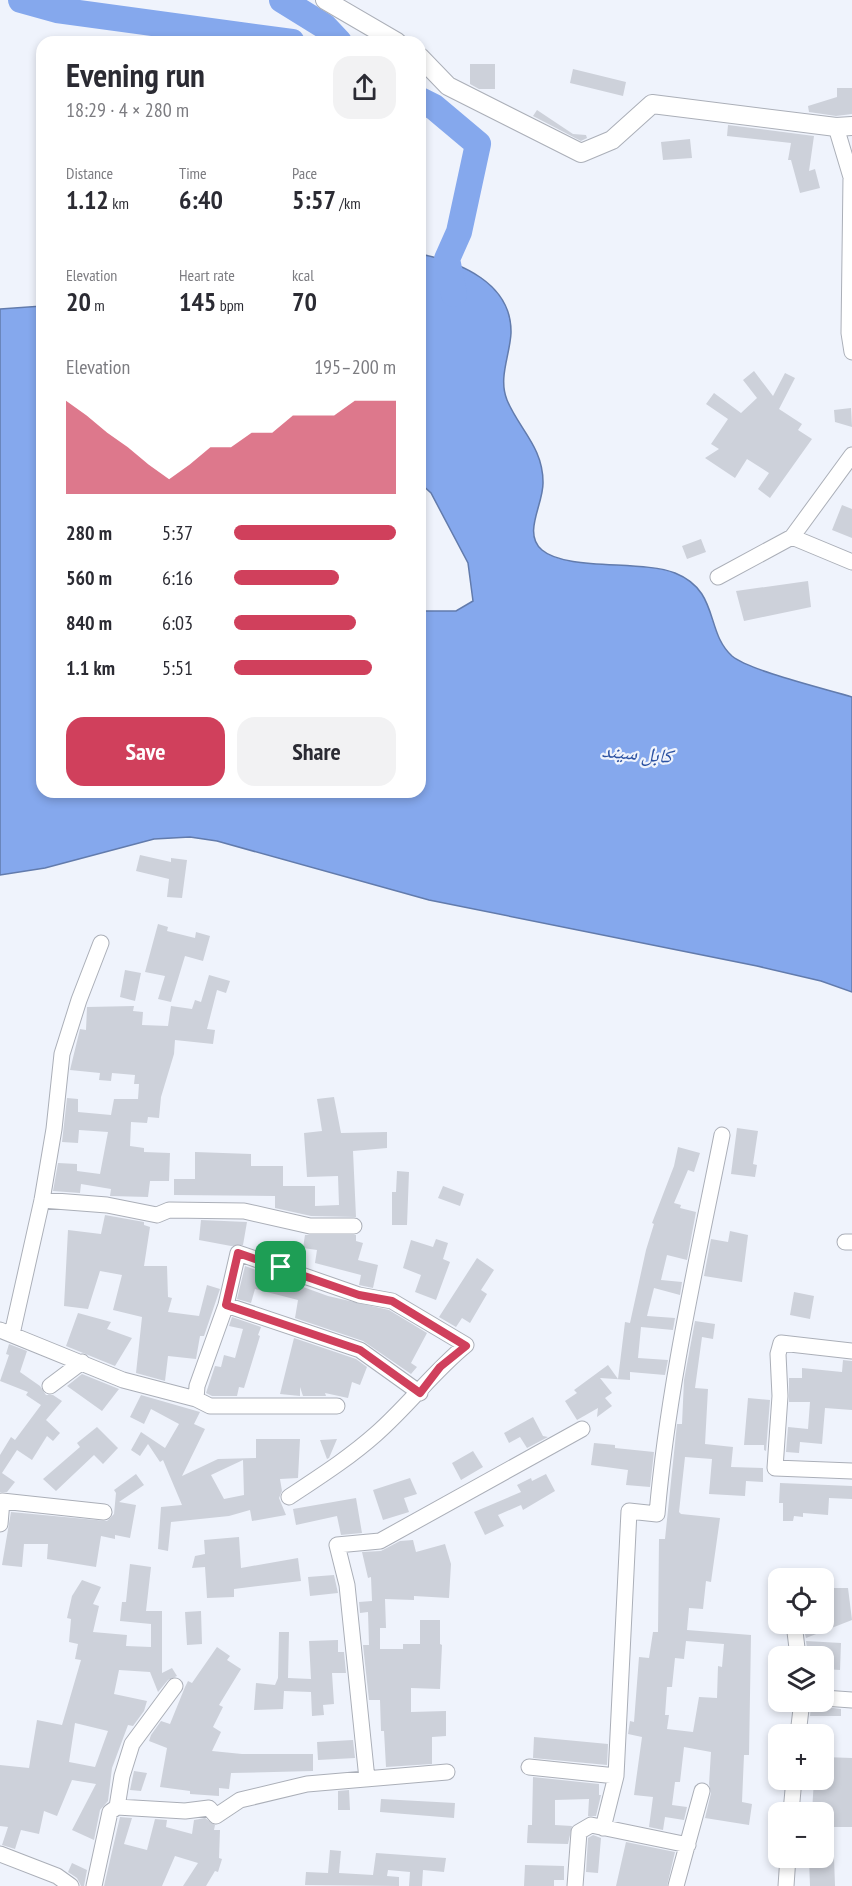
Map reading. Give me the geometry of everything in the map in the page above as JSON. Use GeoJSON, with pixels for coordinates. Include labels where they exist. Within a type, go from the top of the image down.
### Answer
{"type":"FeatureCollection","features":[{"type":"Feature","properties":{"kind":"street"},"geometry":{"type":"LineString","coordinates":[[325,0],[387,36]]}},
{"type":"Feature","properties":{"kind":"street"},"geometry":{"type":"LineString","coordinates":[[426,63],[448,86],[581,153],[612,140],[651,104],[844,126],[851,177],[849,333],[852,352]]}},
{"type":"Feature","properties":{"kind":"street"},"geometry":{"type":"LineString","coordinates":[[718,577],[792,537],[852,455]]}},
{"type":"Feature","properties":{"kind":"street"},"geometry":{"type":"LineString","coordinates":[[792,537],[852,562]]}},
{"type":"Feature","properties":{"kind":"street"},"geometry":{"type":"LineString","coordinates":[[101,943],[79,1000],[62,1054],[54,1129],[42,1200],[6,1332],[123,1380],[196,1399],[210,1406],[337,1406]]}},
{"type":"Feature","properties":{"kind":"street"},"geometry":{"type":"LineString","coordinates":[[603,1828],[616,1776],[629,1511],[657,1514],[661,1470],[679,1356],[722,1135]]}},
{"type":"Feature","properties":{"kind":"street"},"geometry":{"type":"LineString","coordinates":[[42,1200],[107,1205],[157,1215],[169,1210],[244,1211],[310,1226],[354,1226]]}},
{"type":"Feature","properties":{"kind":"street"},"geometry":{"type":"LineString","coordinates":[[196,1399],[197,1386],[226,1305],[238,1253],[359,1295],[392,1301],[466,1346],[440,1367],[420,1393],[378,1433],[346,1459],[289,1497]]}},
{"type":"Feature","properties":{"kind":"street"},"geometry":{"type":"LineString","coordinates":[[226,1305],[360,1350],[420,1393]]}},
{"type":"Feature","properties":{"kind":"street"},"geometry":{"type":"LineString","coordinates":[[852,1351],[781,1343],[778,1354],[780,1396],[775,1468],[852,1471]]}},
{"type":"Feature","properties":{"kind":"street"},"geometry":{"type":"LineString","coordinates":[[50,1386],[82,1362]]}},
{"type":"Feature","properties":{"kind":"street"},"geometry":{"type":"LineString","coordinates":[[367,1779],[347,1585],[337,1545],[380,1541],[582,1429]]}},
{"type":"Feature","properties":{"kind":"street"},"geometry":{"type":"LineString","coordinates":[[0,1524],[2,1501],[104,1512]]}},
{"type":"Feature","properties":{"kind":"street"},"geometry":{"type":"LineString","coordinates":[[117,1807],[122,1776],[132,1744],[175,1686]]}},
{"type":"Feature","properties":{"kind":"street"},"geometry":{"type":"LineString","coordinates":[[834,1699],[852,1700]]}},
{"type":"Feature","properties":{"kind":"street"},"geometry":{"type":"LineString","coordinates":[[529,1767],[616,1776]]}},
{"type":"Feature","properties":{"kind":"street"},"geometry":{"type":"LineString","coordinates":[[94,1886],[110,1812],[117,1807],[185,1811],[209,1808],[216,1816],[240,1800],[307,1784],[447,1772]]}},
{"type":"Feature","properties":{"kind":"street"},"geometry":{"type":"LineString","coordinates":[[676,1886],[702,1791]]}},
{"type":"Feature","properties":{"kind":"street"},"geometry":{"type":"LineString","coordinates":[[575,1886],[579,1832],[591,1826],[688,1845]]}},
{"type":"Feature","properties":{"kind":"street"},"geometry":{"type":"LineString","coordinates":[[0,1854],[57,1876],[71,1886]]}},
{"type":"Feature","properties":{"kind":"street"},"geometry":{"type":"LineString","coordinates":[[786,1886],[787,1868]]}},
{"type":"Feature","properties":{"kind":"water","name":"کابل سيند"},"geometry":{"type":"Polygon","coordinates":[[[426,256],[467,269],[481,278],[503,301],[509,316],[511,333],[504,375],[505,392],[512,410],[535,448],[542,470],[542,491],[535,518],[534,535],[536,543],[542,550],[568,561],[644,567],[675,573],[699,590],[706,601],[718,635],[732,656],[755,668],[852,697],[852,992],[821,981],[757,966],[429,900],[217,841],[190,837],[154,839],[45,868],[0,875],[0,309],[36,306],[36,798],[426,798],[426,611],[456,611],[473,601],[468,563],[431,493],[426,488],[426,256]]]}},
{"type":"Feature","properties":{"kind":"building"},"geometry":{"type":"Polygon","coordinates":[[[470,64],[495,64],[495,89],[479,89],[470,84],[470,64]]]}},
{"type":"Feature","properties":{"kind":"building"},"geometry":{"type":"Polygon","coordinates":[[[573,69],[626,82],[623,96],[570,83],[573,69]]]}},
{"type":"Feature","properties":{"kind":"building"},"geometry":{"type":"Polygon","coordinates":[[[837,88],[852,88],[852,114],[836,116],[809,112],[808,106],[837,97],[837,88]]]}},
{"type":"Feature","properties":{"kind":"building"},"geometry":{"type":"Polygon","coordinates":[[[537,110],[573,134],[586,135],[587,138],[581,141],[533,116],[537,110]]]}},
{"type":"Feature","properties":{"kind":"building"},"geometry":{"type":"Polygon","coordinates":[[[728,125],[814,136],[809,171],[815,169],[820,188],[800,193],[791,160],[788,160],[791,143],[727,136],[728,125]]]}},
{"type":"Feature","properties":{"kind":"building"},"geometry":{"type":"Polygon","coordinates":[[[690,139],[692,158],[663,160],[661,142],[690,139]]]}},
{"type":"Feature","properties":{"kind":"building"},"geometry":{"type":"Polygon","coordinates":[[[754,371],[773,396],[785,373],[795,378],[779,409],[802,424],[798,430],[812,439],[770,498],[758,489],[769,473],[747,459],[735,478],[705,458],[719,449],[711,444],[728,419],[706,404],[714,393],[741,413],[757,398],[743,380],[754,371]]]}},
{"type":"Feature","properties":{"kind":"building"},"geometry":{"type":"Polygon","coordinates":[[[851,408],[852,427],[835,422],[834,410],[851,408]]]}},
{"type":"Feature","properties":{"kind":"building"},"geometry":{"type":"Polygon","coordinates":[[[842,505],[852,509],[852,538],[832,530],[842,505]]]}},
{"type":"Feature","properties":{"kind":"building"},"geometry":{"type":"Polygon","coordinates":[[[701,539],[706,552],[687,559],[682,546],[701,539]]]}},
{"type":"Feature","properties":{"kind":"building"},"geometry":{"type":"Polygon","coordinates":[[[808,581],[811,607],[744,621],[736,591],[808,581]]]}},
{"type":"Feature","properties":{"kind":"building"},"geometry":{"type":"Polygon","coordinates":[[[140,855],[171,862],[171,858],[187,860],[182,898],[167,897],[169,879],[136,871],[140,855]]]}},
{"type":"Feature","properties":{"kind":"building"},"geometry":{"type":"Polygon","coordinates":[[[158,924],[168,927],[167,931],[195,938],[196,932],[210,936],[203,961],[185,956],[171,1002],[158,999],[165,976],[145,972],[158,924]]]}},
{"type":"Feature","properties":{"kind":"building"},"geometry":{"type":"Polygon","coordinates":[[[125,970],[141,973],[135,1001],[120,997],[125,970]]]}},
{"type":"Feature","properties":{"kind":"building"},"geometry":{"type":"Polygon","coordinates":[[[209,975],[230,981],[226,993],[217,990],[207,1029],[215,1030],[213,1044],[175,1040],[174,1054],[161,1097],[159,1118],[148,1117],[147,1123],[131,1122],[130,1146],[144,1148],[144,1152],[170,1153],[169,1181],[150,1181],[148,1197],[110,1196],[111,1189],[81,1184],[80,1193],[53,1191],[58,1163],[77,1164],[77,1171],[100,1174],[108,1132],[79,1130],[78,1143],[62,1142],[67,1098],[78,1099],[78,1112],[111,1115],[114,1099],[138,1099],[139,1084],[134,1084],[135,1075],[112,1073],[111,1081],[99,1080],[100,1073],[70,1070],[80,1029],[86,1030],[87,1007],[134,1006],[133,1011],[143,1012],[142,1025],[168,1026],[171,1006],[192,1009],[195,1000],[201,1002],[209,975]]]}},
{"type":"Feature","properties":{"kind":"building"},"geometry":{"type":"Polygon","coordinates":[[[334,1097],[341,1133],[387,1132],[387,1148],[353,1151],[356,1217],[311,1216],[275,1208],[275,1196],[174,1195],[174,1179],[195,1179],[195,1152],[251,1154],[251,1166],[283,1166],[283,1186],[315,1186],[315,1206],[339,1205],[338,1176],[307,1177],[304,1133],[322,1131],[317,1099],[334,1097]]]}},
{"type":"Feature","properties":{"kind":"building"},"geometry":{"type":"Polygon","coordinates":[[[737,1128],[758,1131],[753,1164],[757,1165],[755,1177],[731,1174],[737,1128]]]}},
{"type":"Feature","properties":{"kind":"building"},"geometry":{"type":"Polygon","coordinates":[[[678,1147],[700,1153],[694,1172],[688,1170],[674,1203],[681,1205],[680,1208],[696,1212],[687,1260],[667,1255],[661,1280],[682,1282],[680,1295],[654,1288],[647,1316],[675,1318],[673,1330],[641,1327],[638,1358],[668,1360],[665,1375],[630,1372],[630,1380],[600,1378],[612,1393],[605,1398],[612,1406],[597,1417],[598,1408],[577,1420],[565,1401],[577,1393],[574,1390],[608,1365],[618,1379],[625,1322],[630,1323],[654,1224],[652,1223],[674,1166],[678,1147]]]}},
{"type":"Feature","properties":{"kind":"building"},"geometry":{"type":"Polygon","coordinates":[[[397,1171],[409,1172],[407,1225],[392,1225],[392,1192],[396,1192],[397,1171]]]}},
{"type":"Feature","properties":{"kind":"building"},"geometry":{"type":"Polygon","coordinates":[[[443,1186],[464,1194],[460,1206],[438,1198],[443,1186]]]}},
{"type":"Feature","properties":{"kind":"building"},"geometry":{"type":"Polygon","coordinates":[[[105,1215],[144,1222],[144,1225],[150,1227],[144,1266],[167,1266],[168,1297],[172,1298],[168,1312],[199,1316],[207,1285],[220,1289],[204,1336],[200,1336],[196,1359],[168,1356],[165,1381],[136,1373],[142,1317],[113,1310],[122,1275],[100,1271],[88,1309],[64,1306],[68,1230],[101,1234],[105,1215]]]}},
{"type":"Feature","properties":{"kind":"building"},"geometry":{"type":"Polygon","coordinates":[[[201,1220],[247,1222],[243,1245],[231,1246],[199,1240],[201,1220]]]}},
{"type":"Feature","properties":{"kind":"building"},"geometry":{"type":"Polygon","coordinates":[[[730,1231],[748,1235],[742,1282],[704,1276],[711,1239],[728,1242],[730,1231]]]}},
{"type":"Feature","properties":{"kind":"building"},"geometry":{"type":"Polygon","coordinates":[[[305,1235],[356,1235],[356,1241],[363,1243],[358,1260],[378,1265],[373,1288],[359,1285],[361,1275],[315,1263],[317,1250],[303,1248],[305,1235]]]}},
{"type":"Feature","properties":{"kind":"building"},"geometry":{"type":"Polygon","coordinates":[[[436,1239],[448,1243],[443,1259],[450,1262],[436,1300],[415,1292],[421,1275],[403,1268],[411,1240],[433,1247],[436,1239]]]}},
{"type":"Feature","properties":{"kind":"building"},"geometry":{"type":"Polygon","coordinates":[[[477,1258],[494,1270],[481,1290],[487,1294],[470,1323],[462,1318],[456,1327],[439,1317],[477,1258]]]}},
{"type":"Feature","properties":{"kind":"building"},"geometry":{"type":"Polygon","coordinates":[[[245,1266],[328,1296],[389,1310],[427,1333],[411,1363],[417,1367],[411,1374],[363,1341],[295,1318],[298,1300],[255,1289],[251,1303],[237,1299],[245,1266]]]}},
{"type":"Feature","properties":{"kind":"building"},"geometry":{"type":"Polygon","coordinates":[[[794,1292],[814,1296],[810,1319],[790,1315],[794,1292]]]}},
{"type":"Feature","properties":{"kind":"building"},"geometry":{"type":"Polygon","coordinates":[[[78,1313],[111,1322],[107,1329],[132,1338],[115,1366],[66,1346],[78,1313]]]}},
{"type":"Feature","properties":{"kind":"building"},"geometry":{"type":"Polygon","coordinates":[[[232,1317],[261,1327],[258,1335],[260,1336],[244,1388],[239,1387],[237,1396],[212,1396],[206,1393],[215,1366],[221,1367],[224,1355],[235,1358],[243,1329],[229,1326],[232,1317]]]}},
{"type":"Feature","properties":{"kind":"building"},"geometry":{"type":"Polygon","coordinates":[[[695,1321],[715,1324],[713,1339],[702,1337],[695,1388],[708,1389],[705,1444],[733,1447],[731,1467],[763,1468],[763,1482],[746,1481],[745,1496],[709,1494],[712,1459],[685,1457],[679,1512],[720,1518],[711,1582],[706,1581],[703,1609],[689,1608],[687,1630],[751,1635],[749,1755],[744,1755],[742,1802],[752,1804],[749,1825],[705,1818],[711,1793],[709,1784],[711,1752],[684,1747],[680,1782],[675,1782],[672,1805],[687,1807],[684,1820],[665,1817],[663,1830],[649,1827],[653,1797],[634,1795],[642,1737],[628,1734],[630,1721],[634,1722],[639,1657],[649,1658],[653,1632],[658,1632],[659,1539],[665,1539],[677,1424],[682,1424],[684,1380],[695,1321]],[[686,1641],[684,1659],[675,1658],[672,1687],[667,1687],[665,1715],[669,1715],[667,1729],[693,1732],[699,1697],[717,1698],[718,1666],[722,1667],[724,1644],[686,1641]]]}},
{"type":"Feature","properties":{"kind":"building"},"geometry":{"type":"Polygon","coordinates":[[[294,1338],[356,1359],[367,1367],[360,1385],[352,1382],[348,1398],[325,1393],[326,1396],[303,1396],[300,1387],[300,1396],[280,1394],[294,1338]]]}},
{"type":"Feature","properties":{"kind":"building"},"geometry":{"type":"Polygon","coordinates":[[[9,1344],[27,1351],[20,1372],[40,1386],[46,1395],[53,1395],[62,1401],[46,1420],[60,1433],[53,1441],[47,1436],[32,1460],[17,1450],[2,1473],[15,1482],[7,1492],[0,1492],[0,1455],[11,1437],[15,1440],[41,1405],[26,1395],[28,1392],[0,1381],[9,1355],[6,1354],[9,1344]]]}},
{"type":"Feature","properties":{"kind":"building"},"geometry":{"type":"Polygon","coordinates":[[[843,1360],[852,1361],[852,1410],[825,1408],[822,1444],[800,1442],[799,1453],[786,1452],[788,1427],[808,1429],[810,1402],[789,1402],[789,1378],[802,1378],[802,1368],[842,1372],[843,1360]]]}},
{"type":"Feature","properties":{"kind":"building"},"geometry":{"type":"Polygon","coordinates":[[[82,1374],[119,1389],[102,1411],[67,1386],[82,1374]]]}},
{"type":"Feature","properties":{"kind":"building"},"geometry":{"type":"Polygon","coordinates":[[[141,1395],[200,1412],[194,1424],[205,1429],[182,1476],[218,1459],[256,1458],[256,1439],[300,1439],[298,1478],[280,1479],[282,1491],[279,1498],[286,1515],[252,1521],[250,1510],[229,1516],[171,1522],[168,1551],[158,1549],[161,1507],[182,1505],[163,1460],[160,1462],[148,1444],[140,1456],[131,1450],[141,1432],[165,1448],[179,1424],[151,1409],[144,1424],[130,1417],[141,1395]],[[243,1460],[211,1475],[224,1499],[244,1495],[243,1460]]]}},
{"type":"Feature","properties":{"kind":"building"},"geometry":{"type":"Polygon","coordinates":[[[748,1398],[770,1400],[766,1451],[764,1445],[744,1445],[748,1398]]]}},
{"type":"Feature","properties":{"kind":"building"},"geometry":{"type":"Polygon","coordinates":[[[533,1417],[543,1436],[548,1437],[527,1448],[520,1437],[509,1443],[504,1433],[533,1417]]]}},
{"type":"Feature","properties":{"kind":"building"},"geometry":{"type":"Polygon","coordinates":[[[97,1427],[118,1448],[103,1464],[94,1455],[56,1491],[43,1479],[80,1447],[77,1443],[97,1427]]]}},
{"type":"Feature","properties":{"kind":"building"},"geometry":{"type":"Polygon","coordinates":[[[337,1439],[329,1458],[327,1459],[320,1440],[337,1439]]]}},
{"type":"Feature","properties":{"kind":"building"},"geometry":{"type":"Polygon","coordinates":[[[594,1443],[615,1445],[615,1448],[654,1452],[650,1487],[626,1485],[628,1470],[591,1465],[594,1443]]]}},
{"type":"Feature","properties":{"kind":"building"},"geometry":{"type":"Polygon","coordinates":[[[473,1451],[483,1467],[461,1480],[452,1463],[473,1451]]]}},
{"type":"Feature","properties":{"kind":"building"},"geometry":{"type":"Polygon","coordinates":[[[136,1474],[144,1485],[119,1502],[136,1505],[130,1538],[115,1535],[115,1539],[101,1536],[96,1567],[47,1559],[48,1544],[24,1544],[22,1567],[2,1565],[11,1512],[107,1521],[114,1514],[116,1493],[114,1490],[136,1474]]]}},
{"type":"Feature","properties":{"kind":"building"},"geometry":{"type":"Polygon","coordinates":[[[546,1474],[555,1491],[523,1510],[521,1505],[498,1515],[504,1526],[485,1535],[474,1512],[521,1492],[517,1485],[546,1474]]]}},
{"type":"Feature","properties":{"kind":"building"},"geometry":{"type":"Polygon","coordinates":[[[410,1478],[417,1494],[404,1498],[409,1512],[383,1520],[373,1490],[410,1478]]]}},
{"type":"Feature","properties":{"kind":"building"},"geometry":{"type":"Polygon","coordinates":[[[780,1483],[852,1486],[852,1499],[829,1498],[828,1515],[803,1513],[803,1517],[794,1516],[793,1521],[783,1521],[783,1503],[779,1503],[780,1483]]]}},
{"type":"Feature","properties":{"kind":"building"},"geometry":{"type":"Polygon","coordinates":[[[356,1498],[362,1533],[341,1535],[337,1516],[296,1525],[293,1509],[356,1498]]]}},
{"type":"Feature","properties":{"kind":"building"},"geometry":{"type":"Polygon","coordinates":[[[239,1537],[241,1568],[298,1558],[301,1581],[234,1589],[234,1597],[207,1598],[205,1567],[192,1568],[195,1556],[205,1554],[204,1540],[239,1537]]]}},
{"type":"Feature","properties":{"kind":"building"},"geometry":{"type":"Polygon","coordinates":[[[413,1540],[416,1552],[445,1544],[451,1564],[449,1598],[414,1596],[414,1600],[385,1599],[386,1628],[380,1628],[380,1649],[403,1649],[403,1644],[420,1644],[420,1620],[440,1620],[440,1644],[442,1645],[440,1689],[411,1688],[411,1712],[446,1711],[446,1736],[432,1737],[432,1764],[386,1767],[380,1700],[369,1700],[363,1645],[369,1645],[368,1612],[360,1613],[359,1602],[372,1601],[371,1577],[368,1578],[362,1552],[381,1551],[400,1541],[413,1540]]]}},
{"type":"Feature","properties":{"kind":"building"},"geometry":{"type":"Polygon","coordinates":[[[130,1564],[151,1567],[146,1611],[162,1611],[162,1673],[172,1668],[177,1676],[168,1680],[158,1692],[150,1672],[119,1670],[114,1694],[147,1701],[144,1711],[133,1726],[128,1725],[112,1768],[108,1801],[100,1810],[94,1840],[72,1830],[96,1784],[72,1780],[57,1816],[44,1811],[39,1834],[21,1830],[15,1849],[2,1845],[8,1827],[0,1826],[0,1765],[29,1768],[37,1720],[62,1725],[81,1660],[75,1659],[78,1644],[69,1642],[71,1619],[67,1618],[72,1596],[82,1580],[101,1587],[93,1604],[99,1606],[93,1632],[127,1635],[126,1646],[151,1647],[151,1624],[120,1621],[122,1602],[126,1602],[130,1564]],[[75,1723],[69,1762],[95,1767],[108,1731],[75,1723]]]}},
{"type":"Feature","properties":{"kind":"building"},"geometry":{"type":"Polygon","coordinates":[[[334,1575],[338,1593],[310,1596],[308,1577],[334,1575]]]}},
{"type":"Feature","properties":{"kind":"building"},"geometry":{"type":"Polygon","coordinates":[[[834,1588],[848,1588],[852,1620],[834,1627],[834,1588]]]}},
{"type":"Feature","properties":{"kind":"building"},"geometry":{"type":"Polygon","coordinates":[[[201,1611],[202,1644],[187,1645],[185,1612],[201,1611]]]}},
{"type":"Feature","properties":{"kind":"building"},"geometry":{"type":"Polygon","coordinates":[[[279,1632],[289,1632],[288,1678],[311,1679],[309,1641],[338,1640],[338,1652],[344,1652],[346,1673],[332,1673],[334,1704],[323,1705],[324,1715],[312,1716],[311,1692],[284,1691],[283,1709],[254,1710],[256,1683],[275,1685],[278,1678],[279,1632]]]}},
{"type":"Feature","properties":{"kind":"building"},"geometry":{"type":"Polygon","coordinates":[[[805,1634],[816,1634],[806,1638],[805,1634]]]}},
{"type":"Feature","properties":{"kind":"building"},"geometry":{"type":"Polygon","coordinates":[[[806,1641],[841,1643],[840,1670],[834,1670],[834,1646],[807,1646],[806,1641]]]}},
{"type":"Feature","properties":{"kind":"building"},"geometry":{"type":"Polygon","coordinates":[[[217,1647],[230,1656],[227,1660],[241,1669],[219,1705],[223,1707],[213,1727],[221,1732],[212,1751],[242,1754],[313,1754],[313,1771],[231,1773],[229,1789],[219,1788],[219,1796],[190,1794],[190,1791],[160,1787],[167,1748],[149,1741],[151,1735],[161,1721],[170,1724],[188,1681],[192,1683],[217,1647]]]}},
{"type":"Feature","properties":{"kind":"building"},"geometry":{"type":"Polygon","coordinates":[[[834,1708],[841,1709],[841,1716],[810,1716],[810,1712],[834,1712],[834,1708]]]}},
{"type":"Feature","properties":{"kind":"building"},"geometry":{"type":"Polygon","coordinates":[[[534,1737],[608,1744],[607,1765],[533,1758],[534,1737]]]}},
{"type":"Feature","properties":{"kind":"building"},"geometry":{"type":"Polygon","coordinates":[[[353,1740],[355,1758],[318,1760],[317,1742],[353,1740]]]}},
{"type":"Feature","properties":{"kind":"building"},"geometry":{"type":"Polygon","coordinates":[[[834,1757],[852,1758],[852,1827],[834,1827],[834,1802],[813,1802],[813,1790],[834,1790],[834,1757]]]}},
{"type":"Feature","properties":{"kind":"building"},"geometry":{"type":"Polygon","coordinates":[[[134,1771],[147,1773],[141,1791],[130,1790],[134,1771]]]}},
{"type":"Feature","properties":{"kind":"building"},"geometry":{"type":"Polygon","coordinates":[[[533,1777],[599,1784],[599,1795],[601,1795],[596,1816],[588,1816],[589,1799],[555,1800],[555,1825],[572,1826],[568,1844],[527,1843],[528,1825],[532,1825],[533,1777]]]}},
{"type":"Feature","properties":{"kind":"building"},"geometry":{"type":"Polygon","coordinates":[[[349,1790],[350,1810],[338,1810],[338,1791],[349,1790]]]}},
{"type":"Feature","properties":{"kind":"building"},"geometry":{"type":"Polygon","coordinates":[[[381,1799],[455,1803],[454,1818],[380,1812],[381,1799]]]}},
{"type":"Feature","properties":{"kind":"building"},"geometry":{"type":"Polygon","coordinates":[[[120,1817],[132,1818],[124,1844],[147,1850],[155,1819],[167,1820],[166,1827],[192,1834],[194,1820],[205,1818],[215,1825],[214,1830],[220,1830],[219,1858],[222,1859],[218,1872],[215,1871],[206,1886],[183,1886],[198,1863],[175,1856],[162,1886],[104,1886],[120,1817]]]}},
{"type":"Feature","properties":{"kind":"building"},"geometry":{"type":"Polygon","coordinates":[[[593,1835],[601,1838],[598,1873],[586,1872],[588,1838],[593,1835]]]}},
{"type":"Feature","properties":{"kind":"building"},"geometry":{"type":"Polygon","coordinates":[[[626,1842],[675,1852],[667,1886],[616,1886],[626,1842]]]}},
{"type":"Feature","properties":{"kind":"building"},"geometry":{"type":"Polygon","coordinates":[[[330,1850],[341,1851],[339,1873],[373,1875],[376,1853],[446,1858],[444,1872],[423,1870],[422,1886],[409,1886],[410,1872],[388,1870],[387,1876],[399,1877],[399,1886],[305,1885],[306,1872],[328,1873],[330,1850]]]}},
{"type":"Feature","properties":{"kind":"building"},"geometry":{"type":"Polygon","coordinates":[[[834,1857],[835,1886],[810,1886],[809,1868],[834,1868],[834,1857]]]}},
{"type":"Feature","properties":{"kind":"building"},"geometry":{"type":"Polygon","coordinates":[[[72,1863],[87,1870],[84,1886],[81,1886],[77,1878],[68,1872],[72,1863]]]}},
{"type":"Feature","properties":{"kind":"building"},"geometry":{"type":"Polygon","coordinates":[[[525,1865],[564,1866],[564,1880],[554,1880],[554,1886],[524,1886],[525,1865]]]}},
{"type":"Feature","properties":{"kind":"waterway"},"geometry":{"type":"LineString","coordinates":[[21,0],[57,10],[248,36]]}},
{"type":"Feature","properties":{"kind":"waterway"},"geometry":{"type":"LineString","coordinates":[[282,0],[324,26],[333,36]]}},
{"type":"Feature","properties":{"kind":"waterway"},"geometry":{"type":"LineString","coordinates":[[426,103],[434,107],[478,144],[459,232],[447,259],[454,294]]}},
{"type":"Feature","properties":{"kind":"route"},"geometry":{"type":"LineString","coordinates":[[238,1253],[281,1267],[359,1295],[392,1301],[466,1346],[440,1367],[420,1393],[360,1350],[226,1305],[238,1253]]}}]}
